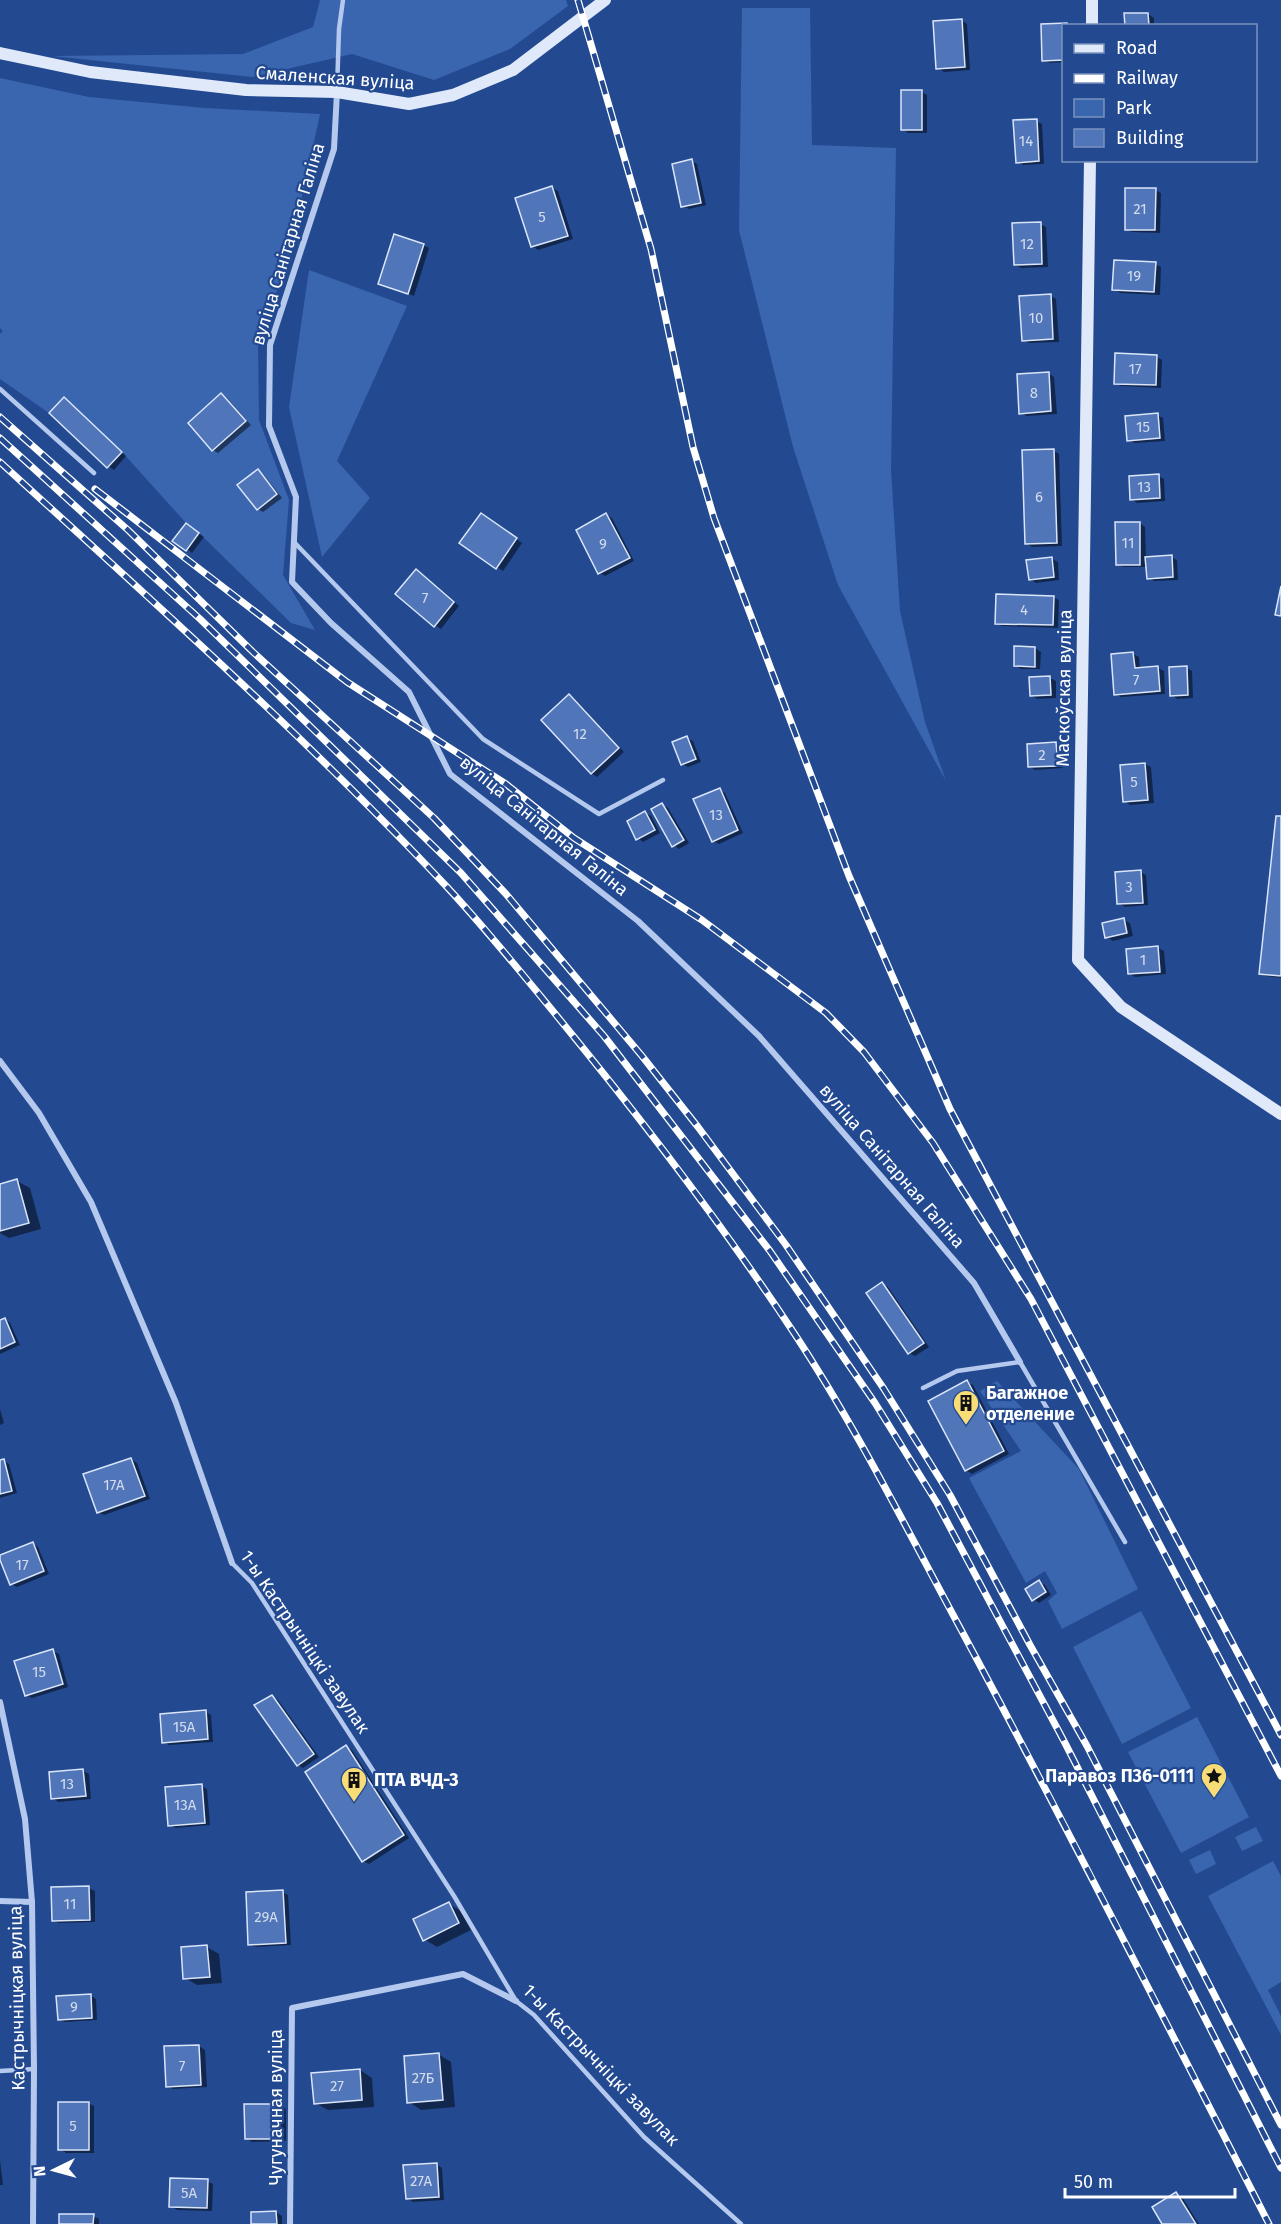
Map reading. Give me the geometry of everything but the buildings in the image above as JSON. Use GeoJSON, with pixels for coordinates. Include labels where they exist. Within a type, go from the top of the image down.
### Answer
{"type":"FeatureCollection","features":[{"type":"Feature","properties":{"kind":"street","name":"Смаленская вуліца"},"geometry":{"type":"LineString","coordinates":[[0,53],[90,72],[246,90],[337,92],[409,104],[453,95],[513,70],[605,0]]}},
{"type":"Feature","properties":{"kind":"street"},"geometry":{"type":"LineString","coordinates":[[1092,0],[1092,24]]}},
{"type":"Feature","properties":{"kind":"street","name":"вуліца Санітарная Галіна"},"geometry":{"type":"LineString","coordinates":[[337,92],[334,149],[270,345],[269,426],[296,497],[292,582],[331,623],[409,692],[450,774],[638,921],[759,1036],[974,1283],[1020,1362]]}},
{"type":"Feature","properties":{"kind":"street","name":"Маскоўская вуліца"},"geometry":{"type":"LineString","coordinates":[[1090,162],[1078,960],[1121,1007],[1281,1114]]}},
{"type":"Feature","properties":{"kind":"street","name":"1-ы Кастрычніцкі завулак"},"geometry":{"type":"LineString","coordinates":[[0,1061],[39,1113],[91,1202],[176,1403],[232,1563]]}},
{"type":"Feature","properties":{"kind":"street","name":"Кастрычніцкая вуліца"},"geometry":{"type":"LineString","coordinates":[[0,1702],[25,1819],[32,1902],[33,2224]]}},
{"type":"Feature","properties":{"kind":"street"},"geometry":{"type":"LineString","coordinates":[[0,1901],[32,1902]]}},
{"type":"Feature","properties":{"kind":"street","name":"Чугуначная вуліца"},"geometry":{"type":"LineString","coordinates":[[290,2224],[292,2008],[463,1974],[516,2001]]}},
{"type":"Feature","properties":{"kind":"lane"},"geometry":{"type":"LineString","coordinates":[[337,92],[339,29],[343,0]]}},
{"type":"Feature","properties":{"kind":"lane"},"geometry":{"type":"LineString","coordinates":[[0,389],[94,473]]}},
{"type":"Feature","properties":{"kind":"lane"},"geometry":{"type":"LineString","coordinates":[[294,542],[483,739],[599,814],[663,780]]}},
{"type":"Feature","properties":{"kind":"lane"},"geometry":{"type":"LineString","coordinates":[[923,1388],[957,1371],[1020,1362],[1125,1542]]}},
{"type":"Feature","properties":{"kind":"lane","name":"1-ы Кастрычніцкі завулак"},"geometry":{"type":"LineString","coordinates":[[232,1563],[252,1583],[454,1896],[516,2001],[534,2014],[644,2137],[741,2224]]}},
{"type":"Feature","properties":{"kind":"lane"},"geometry":{"type":"LineString","coordinates":[[0,2071],[34,2069]]}},
{"type":"Feature","properties":{"kind":"green space"},"geometry":{"type":"Polygon","coordinates":[[[320,0],[566,0],[568,6],[510,49],[434,80],[352,54],[252,77],[52,56],[243,54],[313,27],[320,0]]]}},
{"type":"Feature","properties":{"kind":"green space"},"geometry":{"type":"Polygon","coordinates":[[[742,8],[810,8],[812,145],[896,148],[891,470],[900,611],[925,722],[946,781],[838,585],[793,447],[739,230],[742,8]]]}},
{"type":"Feature","properties":{"kind":"green space"},"geometry":{"type":"Polygon","coordinates":[[[0,78],[89,97],[204,108],[320,114],[289,256],[258,344],[259,420],[289,500],[283,575],[315,630],[291,623],[186,523],[122,452],[64,397],[49,413],[0,379],[0,334],[3,331],[0,328],[0,78]]]}},
{"type":"Feature","properties":{"kind":"green space"},"geometry":{"type":"Polygon","coordinates":[[[309,270],[407,306],[337,461],[370,498],[322,557],[289,407],[309,270]]]}},
{"type":"Feature","properties":{"kind":"green space"},"geometry":{"type":"Polygon","coordinates":[[[997,1381],[1079,1469],[1138,1589],[1062,1629],[1048,1601],[1057,1593],[1045,1571],[1026,1583],[969,1478],[1021,1451],[980,1391],[997,1381]]]}},
{"type":"Feature","properties":{"kind":"green space"},"geometry":{"type":"Polygon","coordinates":[[[1141,1611],[1191,1708],[1122,1744],[1073,1647],[1141,1611]]]}},
{"type":"Feature","properties":{"kind":"green space"},"geometry":{"type":"Polygon","coordinates":[[[1197,1717],[1249,1817],[1181,1853],[1128,1752],[1197,1717]]]}},
{"type":"Feature","properties":{"kind":"green space"},"geometry":{"type":"Polygon","coordinates":[[[1256,1827],[1263,1841],[1242,1851],[1235,1837],[1256,1827]]]}},
{"type":"Feature","properties":{"kind":"green space"},"geometry":{"type":"Polygon","coordinates":[[[1210,1850],[1216,1864],[1196,1874],[1189,1860],[1210,1850]]]}},
{"type":"Feature","properties":{"kind":"green space"},"geometry":{"type":"Polygon","coordinates":[[[1273,1861],[1281,1876],[1281,1982],[1268,1990],[1281,2016],[1281,2035],[1208,1896],[1273,1861]]]}},
{"type":"Feature","properties":{"kind":"railway"},"geometry":{"type":"LineString","coordinates":[[578,0],[651,249],[693,447],[714,518],[849,876],[950,1109],[1281,1735]]}},
{"type":"Feature","properties":{"kind":"railway"},"geometry":{"type":"LineString","coordinates":[[0,417],[128,530],[253,652],[434,818],[506,894],[642,1056],[698,1127],[786,1245],[884,1389],[950,1495],[1087,1746],[1281,2125]]}},
{"type":"Feature","properties":{"kind":"railway"},"geometry":{"type":"LineString","coordinates":[[0,438],[199,618],[461,873],[604,1036],[770,1251],[875,1403],[937,1503],[1065,1743],[1281,2168]]}},
{"type":"Feature","properties":{"kind":"railway"},"geometry":{"type":"LineString","coordinates":[[0,462],[284,723],[394,831],[505,953],[681,1173],[792,1330],[839,1405],[1042,1783],[1269,2224]]}},
{"type":"Feature","properties":{"kind":"railway"},"geometry":{"type":"LineString","coordinates":[[95,489],[347,682],[506,784],[574,838],[702,920],[826,1013],[864,1052],[933,1143],[1031,1299],[1281,1776]]}},
{"type":"Feature","properties":{"kind":"place","name":"Багажное отделение"},"geometry":{"type":"Point","coordinates":[966,1426]}},
{"type":"Feature","properties":{"kind":"place","name":"Паравоз П36-0111"},"geometry":{"type":"Point","coordinates":[1214,1799]}},
{"type":"Feature","properties":{"kind":"place","name":"ПТА ВЧД-3"},"geometry":{"type":"Point","coordinates":[354,1803]}}]}
